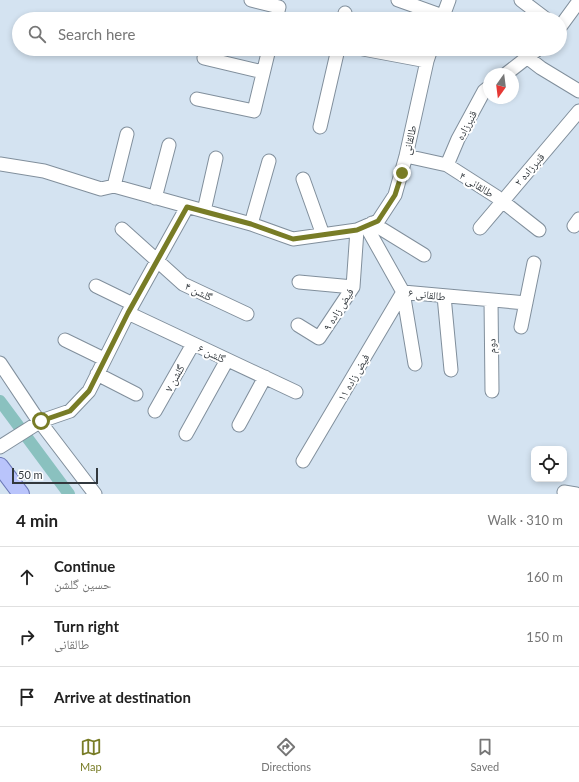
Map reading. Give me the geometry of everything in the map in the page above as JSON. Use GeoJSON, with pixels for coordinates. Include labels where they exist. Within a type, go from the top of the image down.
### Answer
{"type":"FeatureCollection","features":[{"type":"Feature","properties":{"kind":"main road"},"geometry":{"type":"LineString","coordinates":[[0,466],[21,494]]}},
{"type":"Feature","properties":{"kind":"street"},"geometry":{"type":"LineString","coordinates":[[251,0],[279,7],[278,12]]}},
{"type":"Feature","properties":{"kind":"street"},"geometry":{"type":"LineString","coordinates":[[398,0],[428,12]]}},
{"type":"Feature","properties":{"kind":"street"},"geometry":{"type":"LineString","coordinates":[[445,12],[449,0]]}},
{"type":"Feature","properties":{"kind":"street"},"geometry":{"type":"LineString","coordinates":[[521,0],[537,12]]}},
{"type":"Feature","properties":{"kind":"street"},"geometry":{"type":"LineString","coordinates":[[567,17],[579,1]]}},
{"type":"Feature","properties":{"kind":"street"},"geometry":{"type":"LineString","coordinates":[[197,99],[254,111],[267,56]]}},
{"type":"Feature","properties":{"kind":"street"},"geometry":{"type":"LineString","coordinates":[[320,127],[336,56]]}},
{"type":"Feature","properties":{"kind":"street","name":"طالقانی"},"geometry":{"type":"LineString","coordinates":[[365,227],[378,221],[395,195],[406,156],[429,56]]}},
{"type":"Feature","properties":{"kind":"street"},"geometry":{"type":"LineString","coordinates":[[204,58],[264,72]]}},
{"type":"Feature","properties":{"kind":"street"},"geometry":{"type":"LineString","coordinates":[[514,68],[528,58],[540,68],[579,91]]}},
{"type":"Feature","properties":{"kind":"street","name":"قنبرزاده"},"geometry":{"type":"LineString","coordinates":[[447,165],[458,139],[483,93]]}},
{"type":"Feature","properties":{"kind":"street","name":"قنبرزاده ۲"},"geometry":{"type":"LineString","coordinates":[[480,228],[501,201],[579,111]]}},
{"type":"Feature","properties":{"kind":"street"},"geometry":{"type":"LineString","coordinates":[[114,186],[127,134]]}},
{"type":"Feature","properties":{"kind":"street"},"geometry":{"type":"LineString","coordinates":[[155,198],[169,145]]}},
{"type":"Feature","properties":{"kind":"street","name":"طالقانی ۴"},"geometry":{"type":"LineString","coordinates":[[406,156],[447,165],[501,201],[538,230]]}},
{"type":"Feature","properties":{"kind":"street"},"geometry":{"type":"LineString","coordinates":[[204,211],[216,158]]}},
{"type":"Feature","properties":{"kind":"street"},"geometry":{"type":"LineString","coordinates":[[251,224],[269,161]]}},
{"type":"Feature","properties":{"kind":"street"},"geometry":{"type":"LineString","coordinates":[[0,164],[44,171],[101,189],[114,186],[251,224],[293,239],[365,227],[424,255]]}},
{"type":"Feature","properties":{"kind":"street"},"geometry":{"type":"LineString","coordinates":[[303,179],[323,235]]}},
{"type":"Feature","properties":{"kind":"street"},"geometry":{"type":"LineString","coordinates":[[0,447],[41,421],[70,411],[89,391],[130,309],[187,207]]}},
{"type":"Feature","properties":{"kind":"street","name":"فیض زاده ۹"},"geometry":{"type":"LineString","coordinates":[[298,325],[319,338],[353,288],[365,227]]}},
{"type":"Feature","properties":{"kind":"street","name":"طالقانی ۶"},"geometry":{"type":"LineString","coordinates":[[365,227],[403,292],[526,303]]}},
{"type":"Feature","properties":{"kind":"street","name":"گلشن ۴"},"geometry":{"type":"LineString","coordinates":[[122,229],[183,284],[247,314]]}},
{"type":"Feature","properties":{"kind":"street"},"geometry":{"type":"LineString","coordinates":[[521,327],[534,263]]}},
{"type":"Feature","properties":{"kind":"street"},"geometry":{"type":"LineString","coordinates":[[299,282],[353,288]]}},
{"type":"Feature","properties":{"kind":"street","name":"گلشن ۶"},"geometry":{"type":"LineString","coordinates":[[96,286],[130,309],[193,344],[296,392]]}},
{"type":"Feature","properties":{"kind":"street"},"geometry":{"type":"LineString","coordinates":[[403,292],[415,364]]}},
{"type":"Feature","properties":{"kind":"street","name":"فیض زاده ۱۱"},"geometry":{"type":"LineString","coordinates":[[303,461],[403,292]]}},
{"type":"Feature","properties":{"kind":"street"},"geometry":{"type":"LineString","coordinates":[[444,296],[451,370]]}},
{"type":"Feature","properties":{"kind":"street","name":"دوم"},"geometry":{"type":"LineString","coordinates":[[491,300],[492,391]]}},
{"type":"Feature","properties":{"kind":"street"},"geometry":{"type":"LineString","coordinates":[[65,340],[104,359]]}},
{"type":"Feature","properties":{"kind":"street","name":"گلشن ۷"},"geometry":{"type":"LineString","coordinates":[[155,412],[193,344]]}},
{"type":"Feature","properties":{"kind":"street"},"geometry":{"type":"LineString","coordinates":[[186,434],[227,360]]}},
{"type":"Feature","properties":{"kind":"street"},"geometry":{"type":"LineString","coordinates":[[0,363],[95,494]]}},
{"type":"Feature","properties":{"kind":"street"},"geometry":{"type":"LineString","coordinates":[[97,374],[136,394]]}},
{"type":"Feature","properties":{"kind":"street"},"geometry":{"type":"LineString","coordinates":[[239,425],[265,377]]}},
{"type":"Feature","properties":{"kind":"waterway"},"geometry":{"type":"LineString","coordinates":[[0,401],[69,494]]}},
{"type":"Feature","properties":{"kind":"route"},"geometry":{"type":"LineString","coordinates":[[41,421],[70,411],[89,391],[128,313],[187,207],[251,224],[293,239],[357,230],[378,221],[395,195],[402,173]]}}]}
